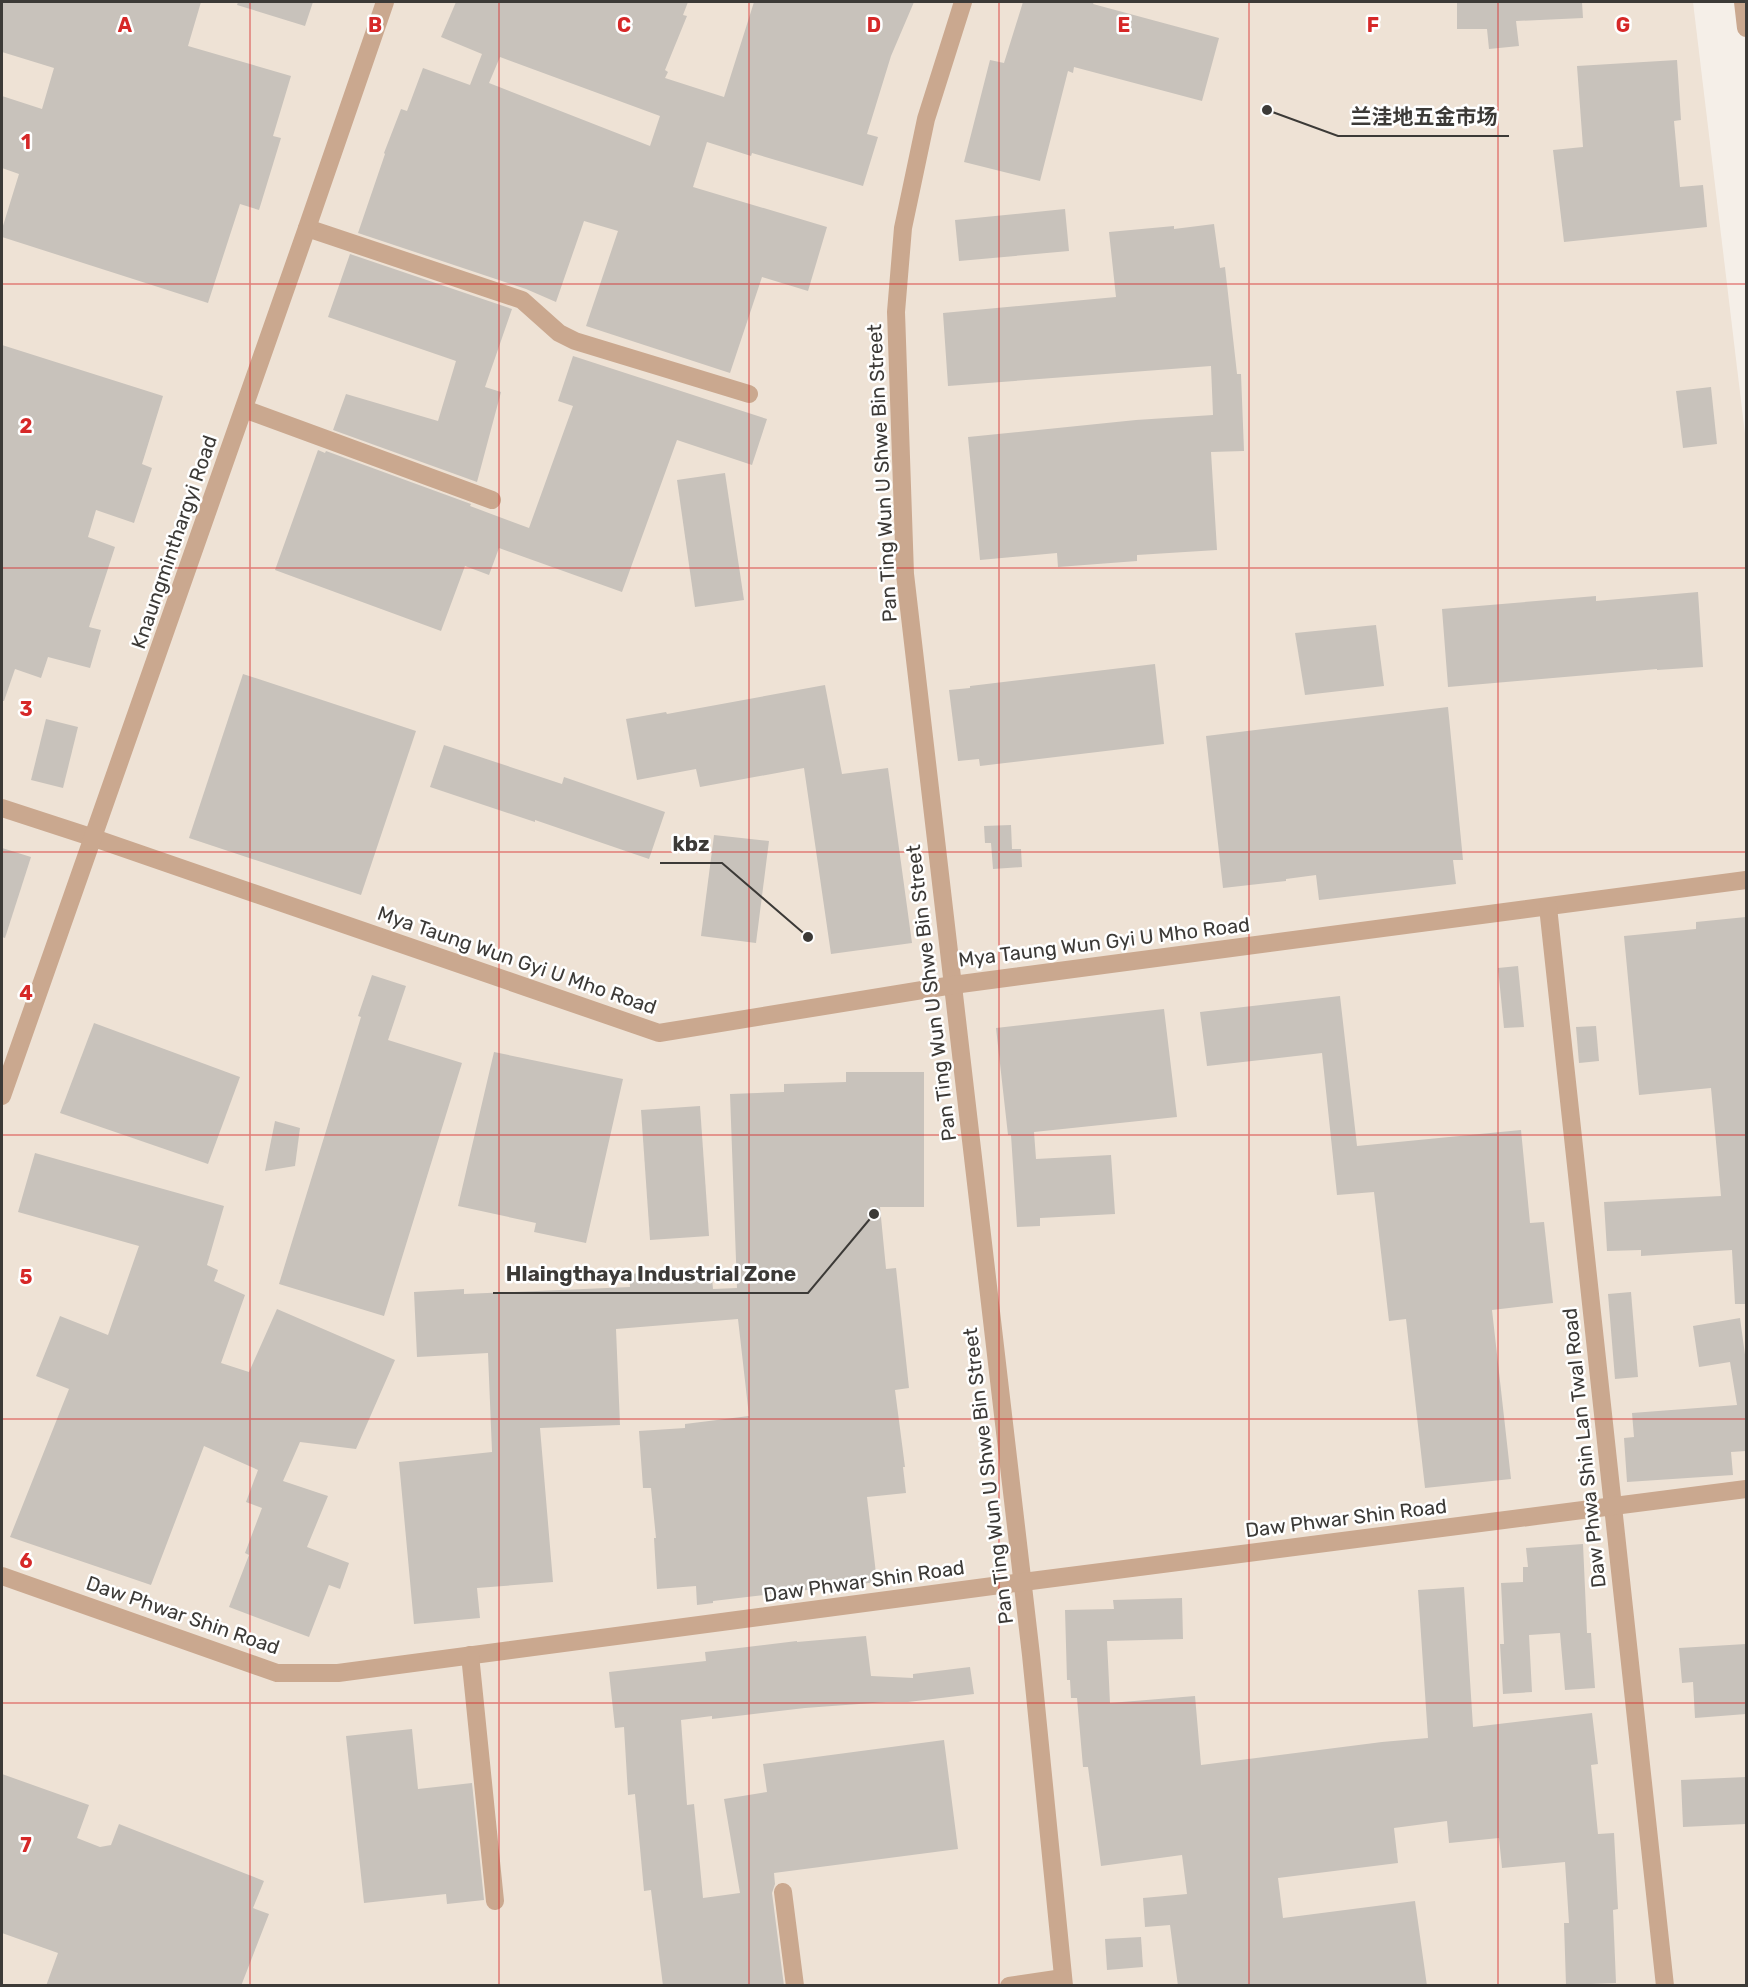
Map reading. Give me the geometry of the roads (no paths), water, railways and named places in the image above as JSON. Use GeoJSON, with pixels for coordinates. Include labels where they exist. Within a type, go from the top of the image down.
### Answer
{"type":"FeatureCollection","features":[{"type":"Feature","properties":{"kind":"street","name":"Knaungminthargyi Road"},"geometry":{"type":"LineString","coordinates":[[2,1096],[385,2]]}},
{"type":"Feature","properties":{"kind":"street","name":"Pan Ting Wun U Shwe Bin Street"},"geometry":{"type":"LineString","coordinates":[[963,2],[926,119],[903,228],[896,312],[905,574],[1023,1582],[1064,1982]]}},
{"type":"Feature","properties":{"kind":"street"},"geometry":{"type":"LineString","coordinates":[[1743,2],[1746,28]]}},
{"type":"Feature","properties":{"kind":"street"},"geometry":{"type":"LineString","coordinates":[[307,228],[522,300],[559,333],[575,341],[749,394]]}},
{"type":"Feature","properties":{"kind":"street"},"geometry":{"type":"LineString","coordinates":[[244,409],[492,500]]}},
{"type":"Feature","properties":{"kind":"street","name":"Mya Taung Wun Gyi U Mho Road"},"geometry":{"type":"LineString","coordinates":[[2,808],[94,837],[659,1033],[953,985],[1746,880]]}},
{"type":"Feature","properties":{"kind":"street","name":"Daw Phwa Shin Lan Twal Road"},"geometry":{"type":"LineString","coordinates":[[1548,907],[1665,1986]]}},
{"type":"Feature","properties":{"kind":"street","name":"Daw Phwar Shin Road"},"geometry":{"type":"LineString","coordinates":[[2,1576],[278,1673],[338,1673],[1746,1489]]}},
{"type":"Feature","properties":{"kind":"street"},"geometry":{"type":"LineString","coordinates":[[470,1656],[495,1900]]}},
{"type":"Feature","properties":{"kind":"street"},"geometry":{"type":"LineString","coordinates":[[783,1892],[795,1986]]}},
{"type":"Feature","properties":{"kind":"street"},"geometry":{"type":"LineString","coordinates":[[1009,1986],[1064,1982]]}},
{"type":"Feature","properties":{"kind":"place","name":"兰洼地五金市场"},"geometry":{"type":"Point","coordinates":[1267,110]}},
{"type":"Feature","properties":{"kind":"place","name":"kbz"},"geometry":{"type":"Point","coordinates":[808,937]}},
{"type":"Feature","properties":{"kind":"place","name":"Hlaingthaya Industrial Zone"},"geometry":{"type":"Point","coordinates":[874,1214]}}]}
